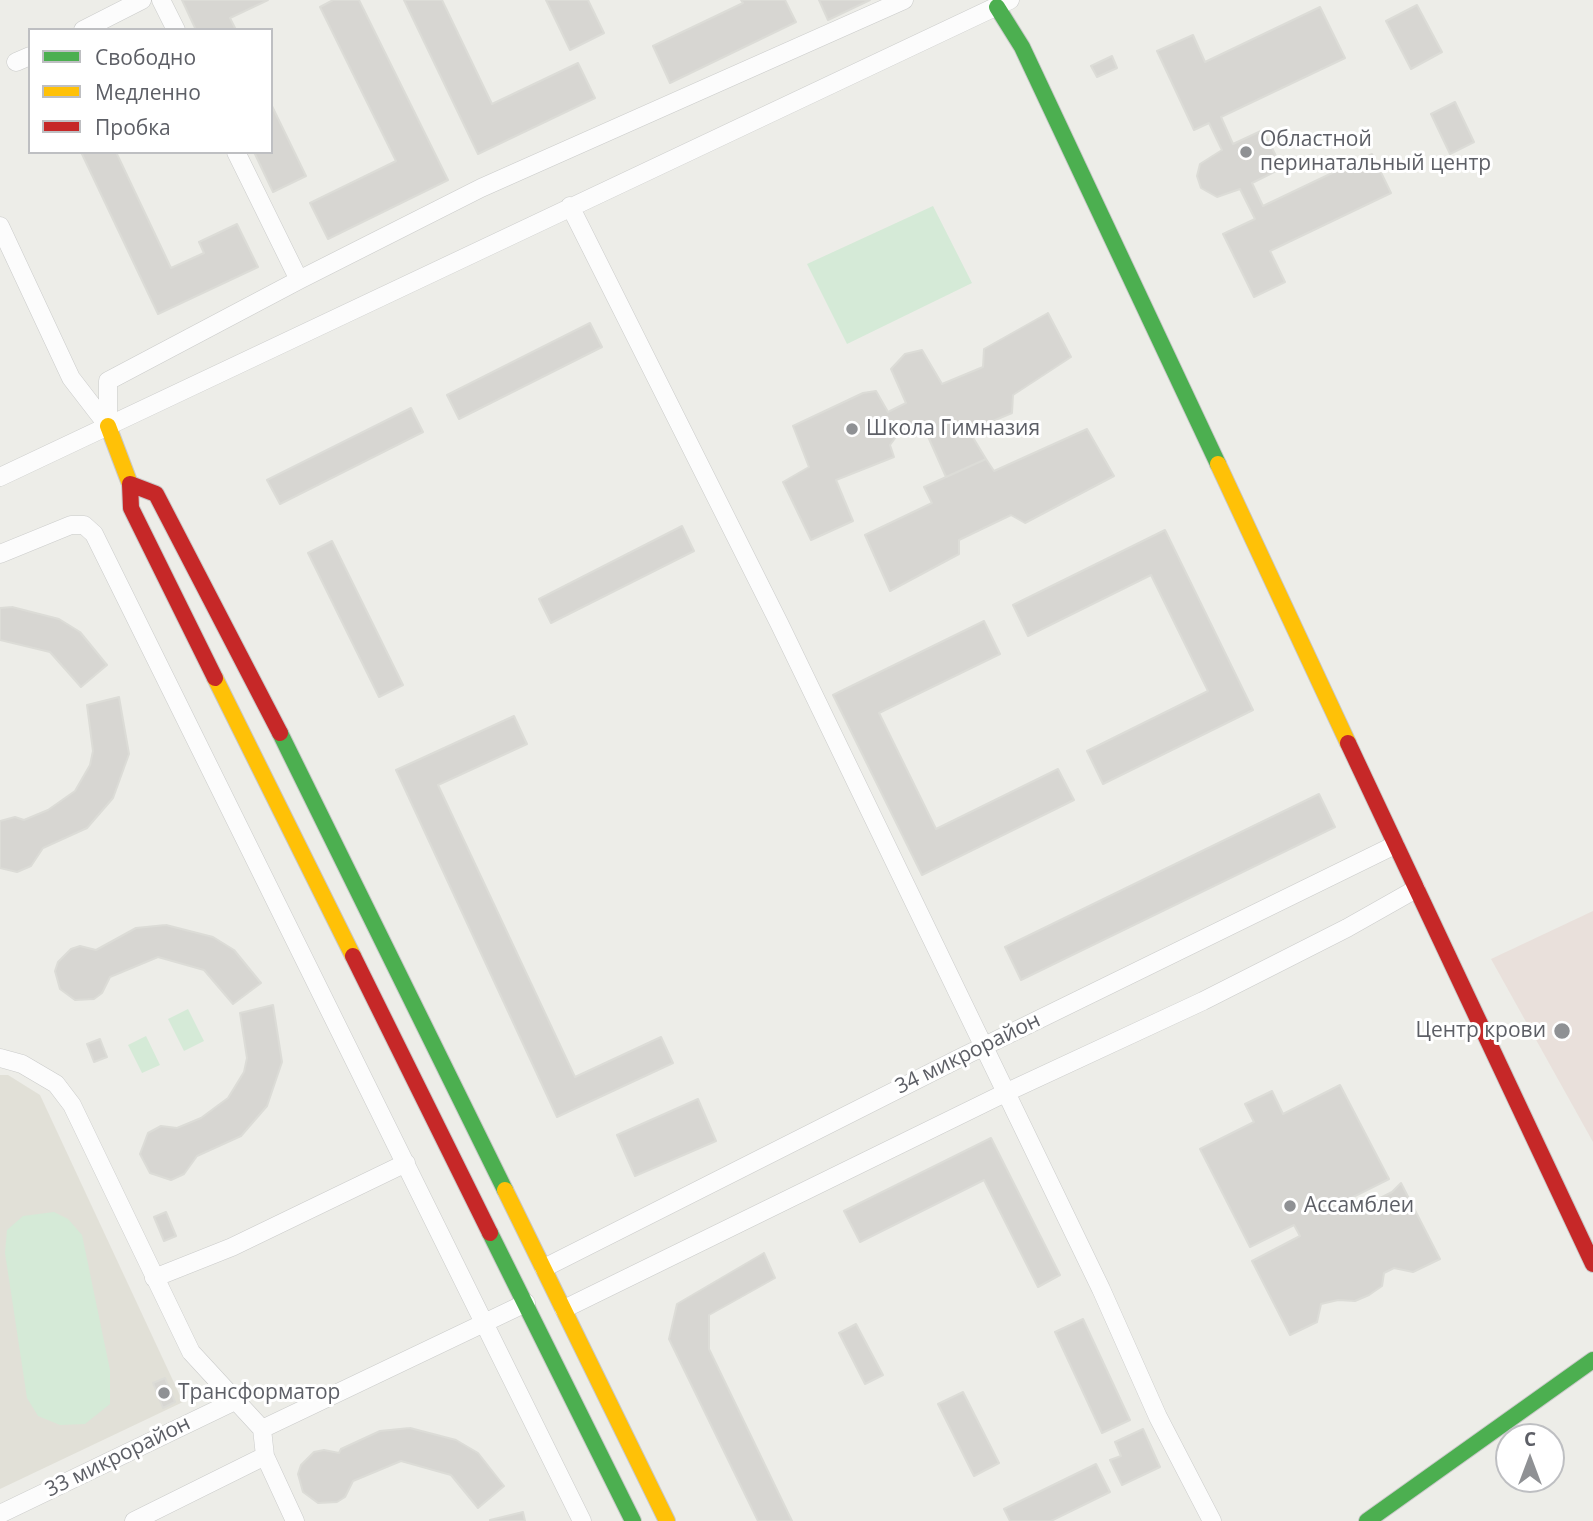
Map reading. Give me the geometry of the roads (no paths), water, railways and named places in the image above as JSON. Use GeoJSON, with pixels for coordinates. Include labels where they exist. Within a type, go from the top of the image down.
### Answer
{"type":"FeatureCollection","features":[{"type":"Feature","properties":{"kind":"street"},"geometry":{"type":"LineString","coordinates":[[87,28],[142,0]]}},
{"type":"Feature","properties":{"kind":"street"},"geometry":{"type":"LineString","coordinates":[[161,0],[175,28]]}},
{"type":"Feature","properties":{"kind":"street"},"geometry":{"type":"LineString","coordinates":[[108,426],[108,381],[481,188],[904,0]]}},
{"type":"Feature","properties":{"kind":"street"},"geometry":{"type":"LineString","coordinates":[[0,477],[1004,3],[1022,47],[1593,1264]]}},
{"type":"Feature","properties":{"kind":"street"},"geometry":{"type":"LineString","coordinates":[[237,154],[299,280]]}},
{"type":"Feature","properties":{"kind":"street"},"geometry":{"type":"LineString","coordinates":[[570,206],[780,625],[1101,1289],[1158,1417],[1212,1521]]}},
{"type":"Feature","properties":{"kind":"street"},"geometry":{"type":"LineString","coordinates":[[0,226],[71,378],[108,426],[130,484],[131,508],[633,1521]]}},
{"type":"Feature","properties":{"kind":"street"},"geometry":{"type":"LineString","coordinates":[[130,484],[156,494],[298,769],[667,1521]]}},
{"type":"Feature","properties":{"kind":"street"},"geometry":{"type":"LineString","coordinates":[[0,554],[71,525],[84,525],[94,534],[582,1521]]}},
{"type":"Feature","properties":{"kind":"street","name":"34 микрорайон"},"geometry":{"type":"LineString","coordinates":[[544,1268],[983,1047],[1395,845]]}},
{"type":"Feature","properties":{"kind":"street"},"geometry":{"type":"LineString","coordinates":[[564,1309],[1005,1093],[1203,1001],[1347,928],[1416,889]]}},
{"type":"Feature","properties":{"kind":"street"},"geometry":{"type":"LineString","coordinates":[[0,1058],[22,1064],[56,1084],[72,1105],[191,1352],[262,1429],[265,1456],[295,1521]]}},
{"type":"Feature","properties":{"kind":"street"},"geometry":{"type":"LineString","coordinates":[[154,1278],[232,1247],[406,1163]]}},
{"type":"Feature","properties":{"kind":"street"},"geometry":{"type":"LineString","coordinates":[[262,1429],[484,1320],[526,1303]]}},
{"type":"Feature","properties":{"kind":"street"},"geometry":{"type":"LineString","coordinates":[[1367,1521],[1593,1360]]}},
{"type":"Feature","properties":{"kind":"street"},"geometry":{"type":"LineString","coordinates":[[1388,1521],[1593,1375]]}},
{"type":"Feature","properties":{"kind":"street","name":"33 микрорайон"},"geometry":{"type":"LineString","coordinates":[[0,1514],[235,1401]]}},
{"type":"Feature","properties":{"kind":"street"},"geometry":{"type":"LineString","coordinates":[[134,1521],[265,1456]]}},
{"type":"Feature","properties":{"kind":"place","name":"Областной перинатальный центр"},"geometry":{"type":"Point","coordinates":[1246,152]}},
{"type":"Feature","properties":{"kind":"place","name":"Школа Гимназия"},"geometry":{"type":"Point","coordinates":[852,429]}},
{"type":"Feature","properties":{"kind":"place","name":"Центр крови"},"geometry":{"type":"Point","coordinates":[1562,1031]}},
{"type":"Feature","properties":{"kind":"place","name":"Ассамблеи"},"geometry":{"type":"Point","coordinates":[1290,1206]}},
{"type":"Feature","properties":{"kind":"place","name":"Трансформатор"},"geometry":{"type":"Point","coordinates":[164,1393]}}]}
